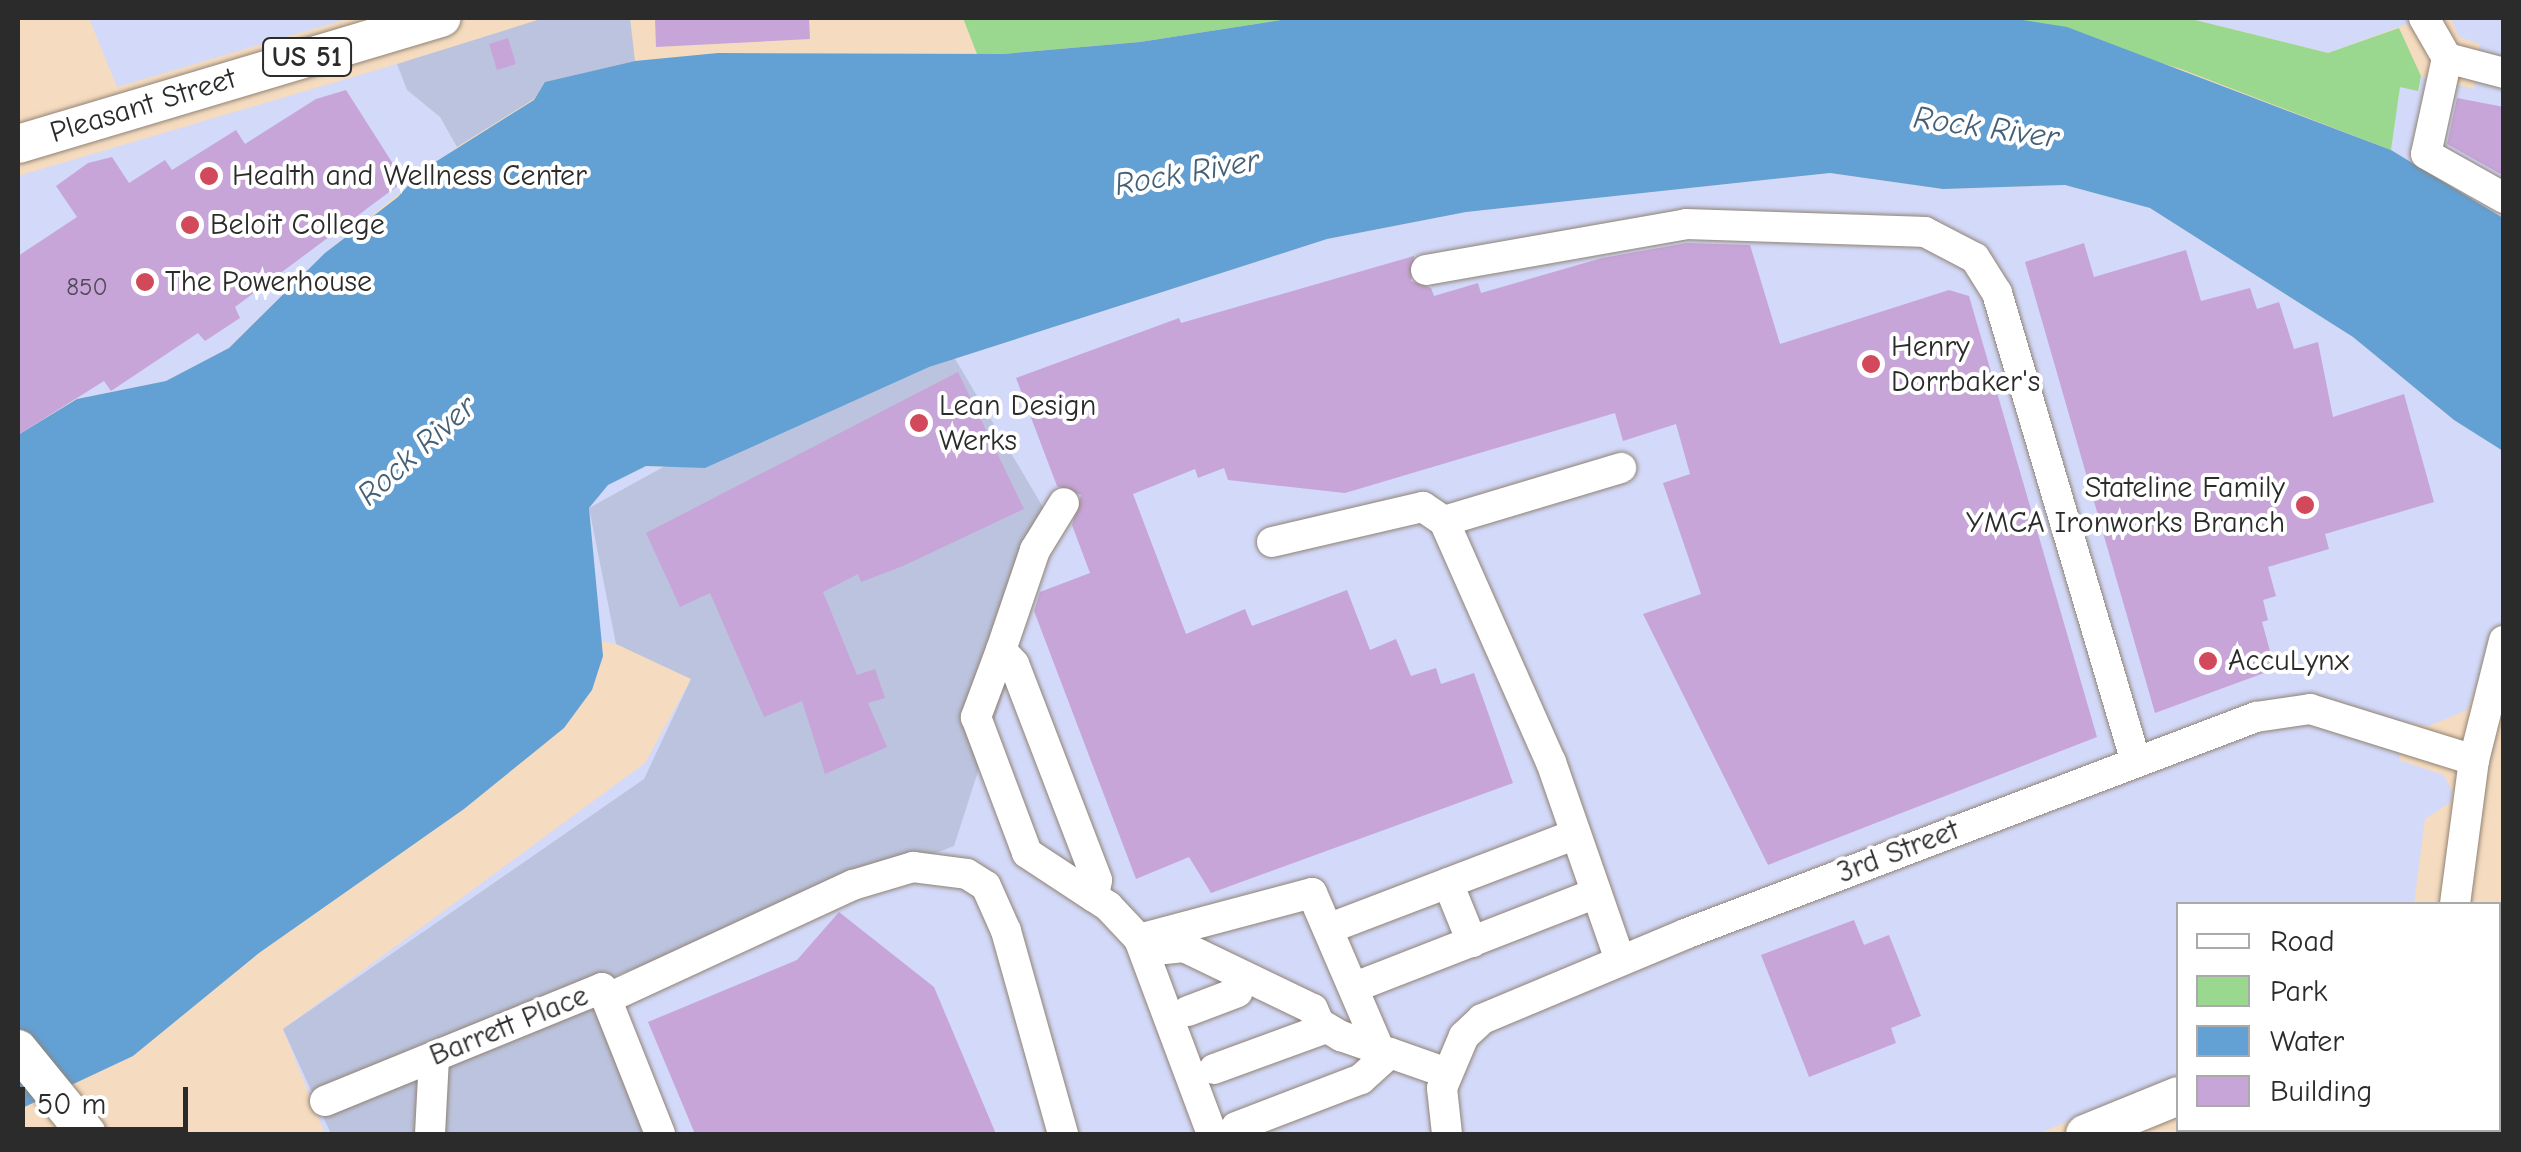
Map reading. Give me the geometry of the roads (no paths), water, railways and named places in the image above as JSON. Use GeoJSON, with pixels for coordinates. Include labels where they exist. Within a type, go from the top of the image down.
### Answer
{"type":"FeatureCollection","features":[{"type":"Feature","properties":{"kind":"main road","name":"Pleasant Street"},"geometry":{"type":"LineString","coordinates":[[18,144],[442,18]]}},
{"type":"Feature","properties":{"kind":"main road"},"geometry":{"type":"LineString","coordinates":[[18,1049],[87,1134]]}},
{"type":"Feature","properties":{"kind":"main road"},"geometry":{"type":"LineString","coordinates":[[2085,1134],[2176,1097]]}},
{"type":"Feature","properties":{"kind":"street"},"geometry":{"type":"LineString","coordinates":[[2424,18],[2447,58],[2426,154],[2504,198]]}},
{"type":"Feature","properties":{"kind":"street"},"geometry":{"type":"LineString","coordinates":[[2447,58],[2504,74]]}},
{"type":"Feature","properties":{"kind":"street"},"geometry":{"type":"LineString","coordinates":[[1426,270],[1686,224],[1925,232],[1974,258],[1998,293],[2136,762]]}},
{"type":"Feature","properties":{"kind":"street"},"geometry":{"type":"LineString","coordinates":[[1444,521],[1622,468]]}},
{"type":"Feature","properties":{"kind":"street"},"geometry":{"type":"LineString","coordinates":[[1064,503],[1034,550],[976,717],[1027,852],[1153,941],[1175,963],[1238,992],[1276,1002]]}},
{"type":"Feature","properties":{"kind":"street"},"geometry":{"type":"LineString","coordinates":[[1272,542],[1423,507],[1444,521],[1576,834],[1620,960]]}},
{"type":"Feature","properties":{"kind":"street"},"geometry":{"type":"LineString","coordinates":[[2454,902],[2474,760],[2504,641]]}},
{"type":"Feature","properties":{"kind":"street"},"geometry":{"type":"LineString","coordinates":[[1001,650],[1014,664],[1097,880],[1094,897]]}},
{"type":"Feature","properties":{"kind":"street","name":"3rd Street"},"geometry":{"type":"LineString","coordinates":[[1447,1074],[1464,1036],[1482,1019],[1620,960],[2256,717],[2310,709],[2474,760]]}},
{"type":"Feature","properties":{"kind":"street"},"geometry":{"type":"LineString","coordinates":[[1330,928],[1576,834]]}},
{"type":"Feature","properties":{"kind":"street"},"geometry":{"type":"LineString","coordinates":[[604,994],[854,885],[913,867],[966,874],[986,886],[1006,930],[1062,1134]]}},
{"type":"Feature","properties":{"kind":"street"},"geometry":{"type":"LineString","coordinates":[[1448,883],[1472,942]]}},
{"type":"Feature","properties":{"kind":"street"},"geometry":{"type":"LineString","coordinates":[[1153,941],[1312,893],[1383,1049]]}},
{"type":"Feature","properties":{"kind":"street"},"geometry":{"type":"LineString","coordinates":[[1355,988],[1596,893]]}},
{"type":"Feature","properties":{"kind":"street"},"geometry":{"type":"LineString","coordinates":[[1153,941],[1184,948],[1276,1002],[1301,1023],[1323,1026],[1447,1074],[1442,1119],[1448,1134]]}},
{"type":"Feature","properties":{"kind":"street"},"geometry":{"type":"LineString","coordinates":[[1153,941],[1224,1130],[1360,1080],[1383,1049]]}},
{"type":"Feature","properties":{"kind":"street"},"geometry":{"type":"LineString","coordinates":[[1188,1011],[1238,992]]}},
{"type":"Feature","properties":{"kind":"street","name":"Barrett Place"},"geometry":{"type":"LineString","coordinates":[[326,1101],[604,994],[660,1134]]}},
{"type":"Feature","properties":{"kind":"street"},"geometry":{"type":"LineString","coordinates":[[1214,1069],[1323,1026]]}},
{"type":"Feature","properties":{"kind":"street"},"geometry":{"type":"LineString","coordinates":[[430,1134],[434,1057]]}},
{"type":"Feature","properties":{"kind":"water","name":"Rock River"},"geometry":{"type":"Polygon","coordinates":[[[1294,18],[2010,18],[2067,27],[2391,150],[2503,218],[2503,451],[2454,420],[2353,337],[2150,208],[2065,185],[1943,189],[1830,173],[1466,212],[1327,239],[929,367],[705,468],[646,466],[608,485],[589,508],[603,656],[592,690],[564,728],[464,809],[259,953],[133,1056],[18,1110],[18,435],[77,399],[166,381],[229,348],[325,253],[398,197],[421,171],[534,100],[545,82],[635,61],[718,53],[1003,54],[1140,42],[1294,18]]]}},
{"type":"Feature","properties":{"kind":"place","name":"Health and Wellness Center"},"geometry":{"type":"Point","coordinates":[209,176]}},
{"type":"Feature","properties":{"kind":"place","name":"Beloit College"},"geometry":{"type":"Point","coordinates":[190,225]}},
{"type":"Feature","properties":{"kind":"place","name":"The Powerhouse"},"geometry":{"type":"Point","coordinates":[145,282]}},
{"type":"Feature","properties":{"kind":"place","name":"Henry Dorrbaker's"},"geometry":{"type":"Point","coordinates":[1871,364]}},
{"type":"Feature","properties":{"kind":"place","name":"Lean Design Werks"},"geometry":{"type":"Point","coordinates":[919,423]}},
{"type":"Feature","properties":{"kind":"place","name":"Stateline Family YMCA Ironworks Branch"},"geometry":{"type":"Point","coordinates":[2305,505]}},
{"type":"Feature","properties":{"kind":"place","name":"AccuLynx"},"geometry":{"type":"Point","coordinates":[2208,661]}}]}
